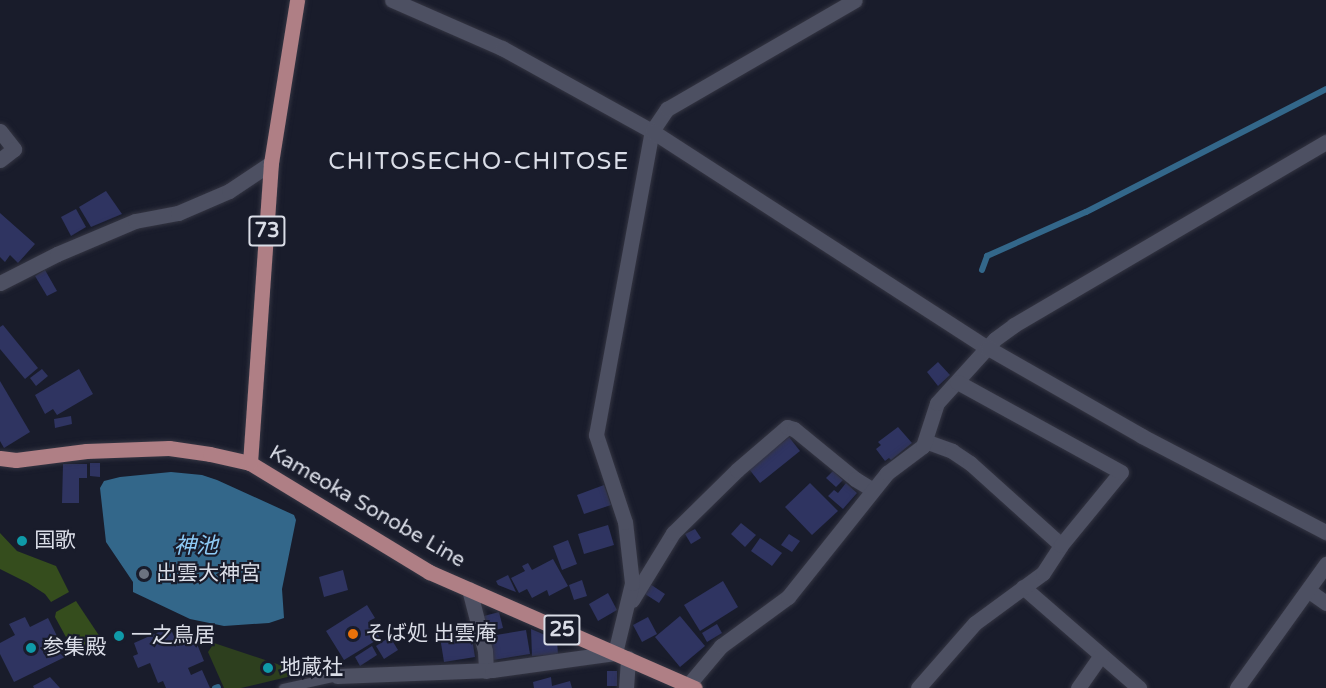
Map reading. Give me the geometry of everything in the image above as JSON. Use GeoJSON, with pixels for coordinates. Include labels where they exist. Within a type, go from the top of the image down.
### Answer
{"type":"FeatureCollection","features":[{"type":"Feature","properties":{"kind":"main road","name":"73"},"geometry":{"type":"LineString","coordinates":[[250,464],[271,163],[297,0]]}},
{"type":"Feature","properties":{"kind":"main road","name":"Kameoka Sonobe Line"},"geometry":{"type":"LineString","coordinates":[[0,458],[16,460],[87,451],[169,448],[210,454],[250,464],[429,572],[692,686]]}},
{"type":"Feature","properties":{"kind":"street"},"geometry":{"type":"LineString","coordinates":[[392,0],[502,48],[652,131],[988,348],[1142,436],[1326,532]]}},
{"type":"Feature","properties":{"kind":"street"},"geometry":{"type":"LineString","coordinates":[[626,688],[621,655],[632,583],[625,522],[596,435],[652,131],[667,109],[855,0]]}},
{"type":"Feature","properties":{"kind":"street"},"geometry":{"type":"LineString","coordinates":[[0,131],[14,149],[0,160]]}},
{"type":"Feature","properties":{"kind":"street"},"geometry":{"type":"LineString","coordinates":[[692,686],[721,646],[788,597],[887,473],[923,446],[937,403],[988,348],[1014,325],[1326,142]]}},
{"type":"Feature","properties":{"kind":"street"},"geometry":{"type":"LineString","coordinates":[[0,283],[57,254],[135,221],[178,213],[219,196],[271,163]]}},
{"type":"Feature","properties":{"kind":"street"},"geometry":{"type":"LineString","coordinates":[[918,688],[975,623],[1043,573],[1061,545],[1121,472],[957,382]]}},
{"type":"Feature","properties":{"kind":"street"},"geometry":{"type":"LineString","coordinates":[[627,609],[673,533],[737,470],[788,427],[794,429],[855,479],[873,490]]}},
{"type":"Feature","properties":{"kind":"street"},"geometry":{"type":"LineString","coordinates":[[925,441],[952,451],[970,463],[1061,545]]}},
{"type":"Feature","properties":{"kind":"street"},"geometry":{"type":"LineString","coordinates":[[1237,688],[1309,591],[1326,564]]}},
{"type":"Feature","properties":{"kind":"street"},"geometry":{"type":"LineString","coordinates":[[1023,587],[1139,688]]}},
{"type":"Feature","properties":{"kind":"street"},"geometry":{"type":"LineString","coordinates":[[469,589],[485,651],[486,671]]}},
{"type":"Feature","properties":{"kind":"street"},"geometry":{"type":"LineString","coordinates":[[1309,591],[1326,603]]}},
{"type":"Feature","properties":{"kind":"street"},"geometry":{"type":"LineString","coordinates":[[337,676],[486,671],[621,655]]}},
{"type":"Feature","properties":{"kind":"street"},"geometry":{"type":"LineString","coordinates":[[1078,688],[1101,655]]}},
{"type":"Feature","properties":{"kind":"street"},"geometry":{"type":"LineString","coordinates":[[450,672],[455,688]]}},
{"type":"Feature","properties":{"kind":"lane"},"geometry":{"type":"LineString","coordinates":[[283,688],[337,676]]}},
{"type":"Feature","properties":{"kind":"green space"},"geometry":{"type":"Polygon","coordinates":[[[0,533],[17,551],[56,566],[69,592],[51,602],[45,594],[28,583],[0,569],[0,533]]]}},
{"type":"Feature","properties":{"kind":"green space"},"geometry":{"type":"Polygon","coordinates":[[[76,601],[100,637],[97,642],[81,652],[73,650],[55,617],[56,612],[76,601]]]}},
{"type":"Feature","properties":{"kind":"green space"},"geometry":{"type":"Polygon","coordinates":[[[214,643],[304,673],[241,688],[224,688],[208,652],[214,643]]]}},
{"type":"Feature","properties":{"kind":"water","name":"神池"},"geometry":{"type":"Polygon","coordinates":[[[171,472],[202,475],[217,480],[294,515],[296,520],[282,589],[284,618],[269,623],[224,626],[190,619],[133,592],[133,582],[106,542],[100,488],[104,481],[120,477],[171,472]]]}},
{"type":"Feature","properties":{"kind":"building"},"geometry":{"type":"Polygon","coordinates":[[[106,191],[122,214],[91,227],[79,207],[106,191]]]}},
{"type":"Feature","properties":{"kind":"building"},"geometry":{"type":"Polygon","coordinates":[[[76,209],[86,227],[71,236],[61,217],[76,209]]]}},
{"type":"Feature","properties":{"kind":"building"},"geometry":{"type":"Polygon","coordinates":[[[0,213],[35,244],[18,263],[10,255],[5,262],[0,257],[0,213]]]}},
{"type":"Feature","properties":{"kind":"building"},"geometry":{"type":"Polygon","coordinates":[[[45,270],[57,291],[47,296],[35,276],[45,270]]]}},
{"type":"Feature","properties":{"kind":"building"},"geometry":{"type":"Polygon","coordinates":[[[3,325],[38,368],[25,379],[0,349],[0,327],[3,325]]]}},
{"type":"Feature","properties":{"kind":"building"},"geometry":{"type":"Polygon","coordinates":[[[938,362],[950,375],[938,386],[927,372],[938,362]]]}},
{"type":"Feature","properties":{"kind":"building"},"geometry":{"type":"Polygon","coordinates":[[[42,369],[48,376],[36,386],[30,378],[42,369]]]}},
{"type":"Feature","properties":{"kind":"building"},"geometry":{"type":"Polygon","coordinates":[[[79,369],[93,394],[57,415],[53,409],[45,414],[35,395],[79,369]]]}},
{"type":"Feature","properties":{"kind":"building"},"geometry":{"type":"Polygon","coordinates":[[[0,381],[30,432],[4,448],[0,441],[0,381]]]}},
{"type":"Feature","properties":{"kind":"building"},"geometry":{"type":"Polygon","coordinates":[[[71,416],[72,424],[55,428],[54,419],[71,416]]]}},
{"type":"Feature","properties":{"kind":"building"},"geometry":{"type":"Polygon","coordinates":[[[898,427],[912,443],[891,460],[889,458],[885,461],[876,449],[881,445],[878,442],[898,427]]]}},
{"type":"Feature","properties":{"kind":"building"},"geometry":{"type":"Polygon","coordinates":[[[789,437],[800,451],[760,483],[749,469],[789,437]]]}},
{"type":"Feature","properties":{"kind":"building"},"geometry":{"type":"Polygon","coordinates":[[[90,463],[100,463],[100,477],[90,476],[90,463]]]}},
{"type":"Feature","properties":{"kind":"building"},"geometry":{"type":"Polygon","coordinates":[[[63,464],[87,464],[87,478],[79,478],[79,503],[62,503],[63,464]]]}},
{"type":"Feature","properties":{"kind":"building"},"geometry":{"type":"Polygon","coordinates":[[[833,471],[843,480],[836,487],[826,478],[833,471]]]}},
{"type":"Feature","properties":{"kind":"building"},"geometry":{"type":"Polygon","coordinates":[[[810,483],[838,511],[812,535],[785,507],[810,483]]]}},
{"type":"Feature","properties":{"kind":"building"},"geometry":{"type":"Polygon","coordinates":[[[846,483],[857,493],[843,509],[828,496],[834,490],[838,493],[846,483]]]}},
{"type":"Feature","properties":{"kind":"building"},"geometry":{"type":"Polygon","coordinates":[[[604,485],[611,505],[584,514],[577,495],[604,485]]]}},
{"type":"Feature","properties":{"kind":"building"},"geometry":{"type":"Polygon","coordinates":[[[741,523],[756,535],[745,547],[731,534],[741,523]]]}},
{"type":"Feature","properties":{"kind":"building"},"geometry":{"type":"Polygon","coordinates":[[[608,525],[614,545],[584,554],[578,534],[608,525]]]}},
{"type":"Feature","properties":{"kind":"building"},"geometry":{"type":"Polygon","coordinates":[[[695,529],[701,538],[691,544],[685,534],[695,529]]]}},
{"type":"Feature","properties":{"kind":"building"},"geometry":{"type":"Polygon","coordinates":[[[789,534],[800,541],[792,552],[781,545],[789,534]]]}},
{"type":"Feature","properties":{"kind":"building"},"geometry":{"type":"Polygon","coordinates":[[[760,538],[782,553],[772,566],[751,551],[760,538]]]}},
{"type":"Feature","properties":{"kind":"building"},"geometry":{"type":"Polygon","coordinates":[[[568,540],[577,564],[562,570],[553,546],[568,540]]]}},
{"type":"Feature","properties":{"kind":"building"},"geometry":{"type":"Polygon","coordinates":[[[553,559],[568,586],[549,596],[547,590],[532,598],[527,589],[519,593],[511,578],[525,571],[522,566],[528,563],[532,570],[553,559]]]}},
{"type":"Feature","properties":{"kind":"building"},"geometry":{"type":"Polygon","coordinates":[[[343,570],[348,590],[324,597],[319,577],[343,570]]]}},
{"type":"Feature","properties":{"kind":"building"},"geometry":{"type":"Polygon","coordinates":[[[508,575],[516,592],[498,585],[496,581],[508,575]]]}},
{"type":"Feature","properties":{"kind":"building"},"geometry":{"type":"Polygon","coordinates":[[[582,580],[587,596],[574,600],[569,585],[582,580]]]}},
{"type":"Feature","properties":{"kind":"building"},"geometry":{"type":"Polygon","coordinates":[[[723,581],[738,607],[700,631],[684,605],[723,581]]]}},
{"type":"Feature","properties":{"kind":"building"},"geometry":{"type":"Polygon","coordinates":[[[650,584],[665,594],[659,603],[645,594],[650,584]]]}},
{"type":"Feature","properties":{"kind":"building"},"geometry":{"type":"Polygon","coordinates":[[[608,593],[617,610],[598,621],[589,604],[608,593]]]}},
{"type":"Feature","properties":{"kind":"building","name":"そば処 出雲庵"},"geometry":{"type":"Polygon","coordinates":[[[367,605],[375,618],[369,621],[380,638],[344,660],[326,631],[367,605]]]}},
{"type":"Feature","properties":{"kind":"building"},"geometry":{"type":"Polygon","coordinates":[[[499,612],[503,628],[488,632],[484,616],[499,612]]]}},
{"type":"Feature","properties":{"kind":"building"},"geometry":{"type":"Polygon","coordinates":[[[680,616],[705,646],[680,667],[655,637],[680,616]]]}},
{"type":"Feature","properties":{"kind":"building","name":"参集殿"},"geometry":{"type":"Polygon","coordinates":[[[25,617],[30,627],[48,618],[67,656],[14,682],[0,654],[0,643],[15,635],[9,624],[25,617]]]}},
{"type":"Feature","properties":{"kind":"building"},"geometry":{"type":"Polygon","coordinates":[[[648,617],[657,634],[642,642],[633,625],[648,617]]]}},
{"type":"Feature","properties":{"kind":"building"},"geometry":{"type":"Polygon","coordinates":[[[717,624],[722,633],[707,642],[702,633],[717,624]]]}},
{"type":"Feature","properties":{"kind":"building"},"geometry":{"type":"Polygon","coordinates":[[[170,627],[178,646],[195,639],[204,661],[188,668],[191,675],[202,670],[210,688],[166,688],[163,681],[158,683],[150,663],[138,668],[133,656],[138,654],[134,643],[170,627]]]}},
{"type":"Feature","properties":{"kind":"building"},"geometry":{"type":"Polygon","coordinates":[[[531,629],[557,640],[558,655],[532,656],[531,629]]]}},
{"type":"Feature","properties":{"kind":"building"},"geometry":{"type":"Polygon","coordinates":[[[526,630],[530,654],[493,660],[490,636],[526,630]]]}},
{"type":"Feature","properties":{"kind":"building"},"geometry":{"type":"Polygon","coordinates":[[[471,631],[475,657],[444,662],[440,637],[471,631]]]}},
{"type":"Feature","properties":{"kind":"building"},"geometry":{"type":"Polygon","coordinates":[[[390,637],[398,650],[384,659],[376,646],[390,637]]]}},
{"type":"Feature","properties":{"kind":"building"},"geometry":{"type":"Polygon","coordinates":[[[372,646],[377,655],[360,666],[355,657],[372,646]]]}},
{"type":"Feature","properties":{"kind":"building"},"geometry":{"type":"Polygon","coordinates":[[[607,671],[617,671],[617,686],[607,686],[607,671]]]}},
{"type":"Feature","properties":{"kind":"building"},"geometry":{"type":"Polygon","coordinates":[[[50,677],[60,688],[34,688],[33,686],[50,677]]]}},
{"type":"Feature","properties":{"kind":"building"},"geometry":{"type":"Polygon","coordinates":[[[551,677],[552,686],[570,681],[572,688],[534,688],[533,682],[551,677]]]}},
{"type":"Feature","properties":{"kind":"waterway"},"geometry":{"type":"LineString","coordinates":[[982,270],[987,256],[1086,212],[1326,89]]}},
{"type":"Feature","properties":{"kind":"place","name":"国歌"},"geometry":{"type":"Point","coordinates":[22,541]}},
{"type":"Feature","properties":{"kind":"place","name":"出雲大神宮"},"geometry":{"type":"Point","coordinates":[144,574]}},
{"type":"Feature","properties":{"kind":"place","name":"そば処 出雲庵"},"geometry":{"type":"Point","coordinates":[353,634]}},
{"type":"Feature","properties":{"kind":"place","name":"一之鳥居"},"geometry":{"type":"Point","coordinates":[119,636]}},
{"type":"Feature","properties":{"kind":"place","name":"参集殿"},"geometry":{"type":"Point","coordinates":[31,648]}},
{"type":"Feature","properties":{"kind":"place","name":"地蔵社"},"geometry":{"type":"Point","coordinates":[268,668]}},
{"type":"Feature","properties":{"kind":"district","name":"CHITOSECHO-CHITOSE"},"geometry":{"type":"Point","coordinates":[479,162]}}]}
